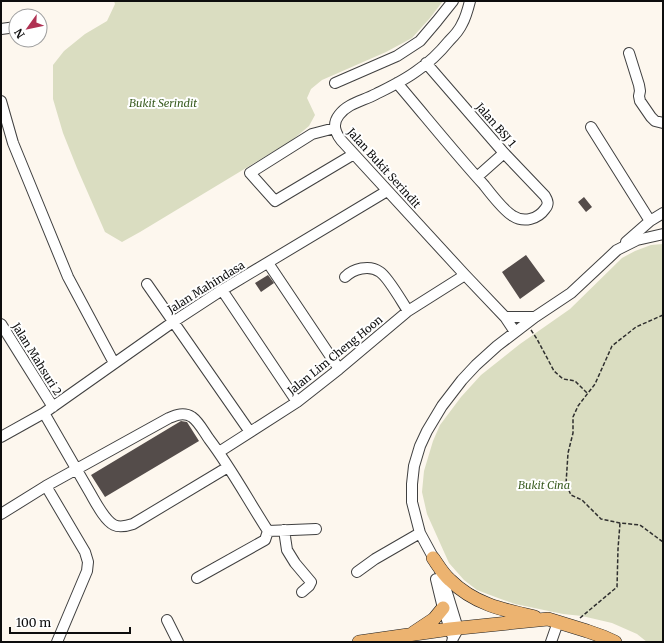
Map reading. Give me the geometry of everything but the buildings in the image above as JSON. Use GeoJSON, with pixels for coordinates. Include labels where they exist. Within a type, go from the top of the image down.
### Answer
{"type":"FeatureCollection","features":[{"type":"Feature","properties":{"kind":"main road"},"geometry":{"type":"LineString","coordinates":[[433,558],[449,579],[470,596],[504,610],[572,626],[615,642]]}},
{"type":"Feature","properties":{"kind":"main road"},"geometry":{"type":"LineString","coordinates":[[410,636],[434,619],[443,608]]}},
{"type":"Feature","properties":{"kind":"main road"},"geometry":{"type":"LineString","coordinates":[[358,642],[410,636],[453,634],[553,621]]}},
{"type":"Feature","properties":{"kind":"street"},"geometry":{"type":"LineString","coordinates":[[335,83],[397,56],[420,41],[453,1]]}},
{"type":"Feature","properties":{"kind":"street","name":"Jalan Bukit Serindit"},"geometry":{"type":"LineString","coordinates":[[470,1],[468,11],[462,25],[434,57],[417,71],[397,83],[352,104],[345,109],[339,115],[335,128],[337,135],[341,140],[504,317],[515,332]]}},
{"type":"Feature","properties":{"kind":"street"},"geometry":{"type":"LineString","coordinates":[[629,53],[640,85],[640,101],[655,121],[663,123]]}},
{"type":"Feature","properties":{"kind":"street","name":"Jalan BSJ 1"},"geometry":{"type":"LineString","coordinates":[[426,63],[504,152],[545,196],[548,201],[548,206],[536,217],[528,220],[521,220],[513,216],[505,209],[477,177]]}},
{"type":"Feature","properties":{"kind":"street"},"geometry":{"type":"LineString","coordinates":[[397,83],[477,177],[504,152]]}},
{"type":"Feature","properties":{"kind":"street"},"geometry":{"type":"LineString","coordinates":[[1,102],[13,143],[68,277],[114,363]]}},
{"type":"Feature","properties":{"kind":"street"},"geometry":{"type":"LineString","coordinates":[[590,127],[650,221]]}},
{"type":"Feature","properties":{"kind":"street"},"geometry":{"type":"LineString","coordinates":[[335,128],[312,134],[250,173],[275,201],[354,154]]}},
{"type":"Feature","properties":{"kind":"street","name":"Jalan Mahindasa"},"geometry":{"type":"LineString","coordinates":[[1,437],[44,413],[173,322],[222,290],[387,191]]}},
{"type":"Feature","properties":{"kind":"street"},"geometry":{"type":"LineString","coordinates":[[453,634],[440,570],[420,533],[412,502],[414,466],[420,446],[427,431],[442,406],[462,380],[476,365],[515,332],[571,293],[650,221],[663,213]]}},
{"type":"Feature","properties":{"kind":"street"},"geometry":{"type":"LineString","coordinates":[[617,250],[637,240],[663,234]]}},
{"type":"Feature","properties":{"kind":"street"},"geometry":{"type":"LineString","coordinates":[[268,263],[339,369]]}},
{"type":"Feature","properties":{"kind":"street"},"geometry":{"type":"LineString","coordinates":[[345,277],[353,271],[362,269],[371,268],[380,272],[386,278],[408,311]]}},
{"type":"Feature","properties":{"kind":"street","name":"Jalan Lim Cheng Hoon"},"geometry":{"type":"LineString","coordinates":[[219,452],[297,402],[408,311],[465,275]]}},
{"type":"Feature","properties":{"kind":"street"},"geometry":{"type":"LineString","coordinates":[[147,284],[250,432]]}},
{"type":"Feature","properties":{"kind":"street"},"geometry":{"type":"LineString","coordinates":[[222,290],[297,402]]}},
{"type":"Feature","properties":{"kind":"street"},"geometry":{"type":"LineString","coordinates":[[497,346],[505,331],[504,317],[535,317]]}},
{"type":"Feature","properties":{"kind":"street","name":"Jalan Mahsuri 2"},"geometry":{"type":"LineString","coordinates":[[1,324],[53,407]]}},
{"type":"Feature","properties":{"kind":"street"},"geometry":{"type":"LineString","coordinates":[[44,413],[101,511],[108,521],[115,526],[132,524],[228,467]]}},
{"type":"Feature","properties":{"kind":"street"},"geometry":{"type":"LineString","coordinates":[[1,514],[76,469],[177,415],[184,414],[192,417],[219,452],[268,531]]}},
{"type":"Feature","properties":{"kind":"street"},"geometry":{"type":"LineString","coordinates":[[46,486],[85,552],[88,562],[86,571],[57,642]]}},
{"type":"Feature","properties":{"kind":"street"},"geometry":{"type":"LineString","coordinates":[[268,531],[316,529]]}},
{"type":"Feature","properties":{"kind":"street"},"geometry":{"type":"LineString","coordinates":[[284,530],[287,550],[295,563],[311,582],[302,592]]}},
{"type":"Feature","properties":{"kind":"street"},"geometry":{"type":"LineString","coordinates":[[196,578],[265,540],[268,531]]}},
{"type":"Feature","properties":{"kind":"street"},"geometry":{"type":"LineString","coordinates":[[357,572],[375,559],[420,533]]}},
{"type":"Feature","properties":{"kind":"street"},"geometry":{"type":"LineString","coordinates":[[433,558],[434,573],[443,608],[453,634]]}},
{"type":"Feature","properties":{"kind":"street"},"geometry":{"type":"LineString","coordinates":[[166,620],[178,642]]}},
{"type":"Feature","properties":{"kind":"street"},"geometry":{"type":"LineString","coordinates":[[551,642],[553,621]]}},
{"type":"Feature","properties":{"kind":"path"},"geometry":{"type":"LineString","coordinates":[[663,315],[636,328],[612,346],[595,384],[578,406],[573,417],[573,433],[568,453],[566,484],[571,495],[582,500],[602,519],[620,524],[640,525],[663,542]]}},
{"type":"Feature","properties":{"kind":"path"},"geometry":{"type":"LineString","coordinates":[[525,325],[537,339],[558,376],[575,382],[587,394]]}},
{"type":"Feature","properties":{"kind":"path"},"geometry":{"type":"LineString","coordinates":[[572,626],[617,587],[620,524]]}},
{"type":"Feature","properties":{"kind":"green space","name":"Bukit Serindit"},"geometry":{"type":"Polygon","coordinates":[[[114,1],[443,1],[412,38],[386,52],[322,80],[311,89],[307,98],[315,115],[309,126],[291,141],[122,242],[105,232],[63,133],[53,99],[53,65],[64,51],[85,34],[107,21],[115,4],[114,1]]]}},
{"type":"Feature","properties":{"kind":"green space","name":"Bukit Cina"},"geometry":{"type":"Polygon","coordinates":[[[663,244],[663,642],[647,642],[637,634],[612,623],[515,604],[477,590],[464,580],[449,563],[427,514],[422,492],[424,471],[433,441],[440,425],[461,397],[481,375],[520,344],[570,309],[622,258],[651,245],[663,244]]]}}]}
